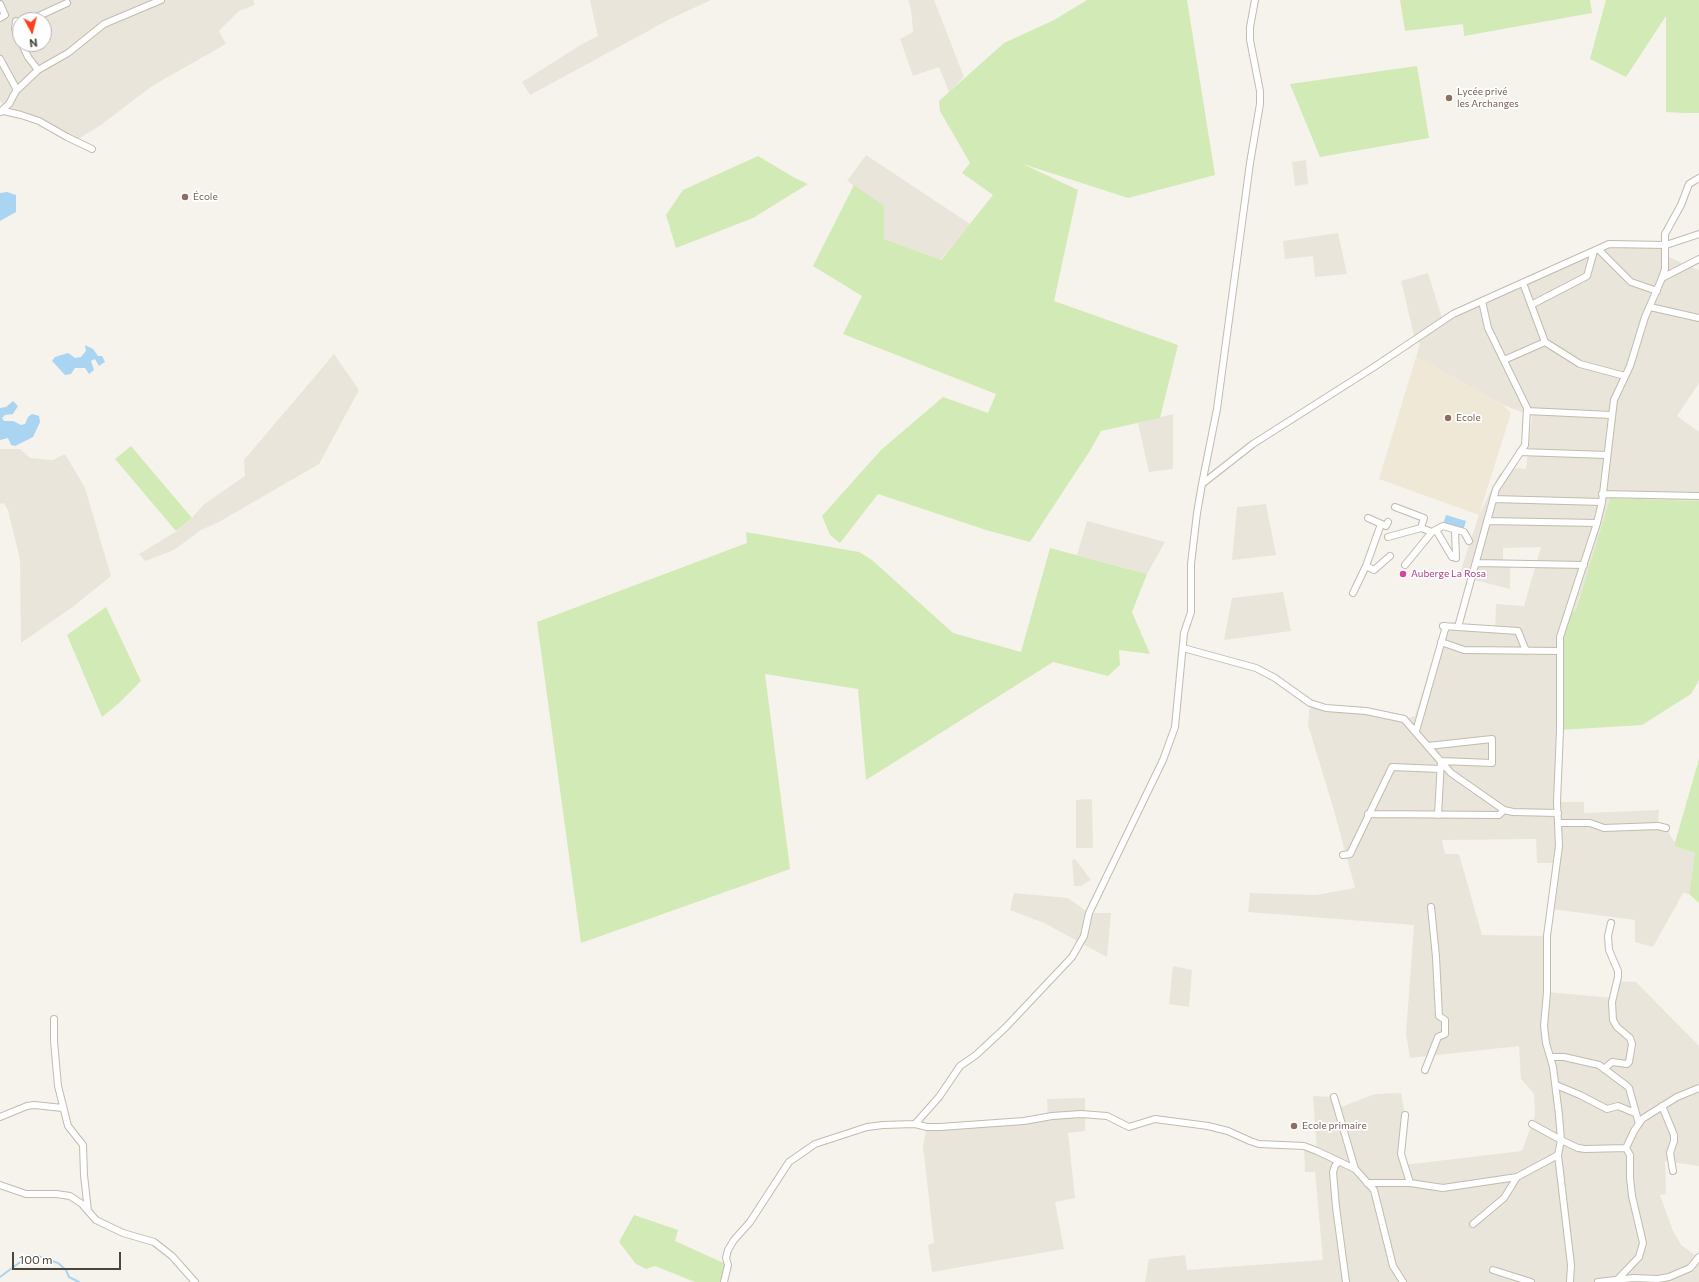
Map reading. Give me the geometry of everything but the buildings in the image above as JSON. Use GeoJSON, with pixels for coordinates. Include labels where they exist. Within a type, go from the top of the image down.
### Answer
{"type":"FeatureCollection","features":[{"type":"Feature","properties":{"kind":"street"},"geometry":{"type":"LineString","coordinates":[[0,112],[8,104],[17,90],[38,70],[68,52],[104,24],[161,0]]}},
{"type":"Feature","properties":{"kind":"street"},"geometry":{"type":"LineString","coordinates":[[915,1124],[939,1097],[960,1066],[976,1055],[1006,1027],[1072,957],[1080,944],[1089,913],[1171,741],[1177,713],[1185,628],[1191,612],[1191,564],[1197,513],[1217,409],[1250,163],[1260,104],[1260,91],[1250,40],[1250,27],[1255,0]]}},
{"type":"Feature","properties":{"kind":"street"},"geometry":{"type":"LineString","coordinates":[[47,12],[67,3]]}},
{"type":"Feature","properties":{"kind":"street"},"geometry":{"type":"LineString","coordinates":[[0,4],[3,17]]}},
{"type":"Feature","properties":{"kind":"street"},"geometry":{"type":"LineString","coordinates":[[26,52],[38,70]]}},
{"type":"Feature","properties":{"kind":"street"},"geometry":{"type":"LineString","coordinates":[[0,59],[17,90]]}},
{"type":"Feature","properties":{"kind":"street"},"geometry":{"type":"LineString","coordinates":[[0,112],[4,111],[39,121],[92,149]]}},
{"type":"Feature","properties":{"kind":"street"},"geometry":{"type":"LineString","coordinates":[[1570,1282],[1571,1265],[1558,1155],[1561,1140],[1556,1085],[1551,1057],[1546,1043],[1544,1026],[1547,992],[1547,936],[1559,846],[1557,802],[1560,730],[1560,637],[1584,565],[1602,502],[1606,455],[1614,400],[1625,376],[1665,269],[1665,234],[1681,205],[1689,184],[1699,178]]}},
{"type":"Feature","properties":{"kind":"street"},"geometry":{"type":"LineString","coordinates":[[1202,484],[1253,444],[1374,367],[1453,314],[1609,244],[1666,245],[1699,234]]}},
{"type":"Feature","properties":{"kind":"street"},"geometry":{"type":"LineString","coordinates":[[1596,250],[1631,282],[1657,291]]}},
{"type":"Feature","properties":{"kind":"street"},"geometry":{"type":"LineString","coordinates":[[1531,305],[1588,276],[1596,250]]}},
{"type":"Feature","properties":{"kind":"street"},"geometry":{"type":"LineString","coordinates":[[1662,278],[1699,259]]}},
{"type":"Feature","properties":{"kind":"street"},"geometry":{"type":"LineString","coordinates":[[1523,283],[1545,342],[1580,364],[1625,376]]}},
{"type":"Feature","properties":{"kind":"street"},"geometry":{"type":"LineString","coordinates":[[1458,627],[1496,489],[1525,446],[1527,408],[1488,328],[1482,301]]}},
{"type":"Feature","properties":{"kind":"street"},"geometry":{"type":"LineString","coordinates":[[1650,306],[1699,318]]}},
{"type":"Feature","properties":{"kind":"street"},"geometry":{"type":"LineString","coordinates":[[1504,360],[1545,342]]}},
{"type":"Feature","properties":{"kind":"street"},"geometry":{"type":"LineString","coordinates":[[1527,411],[1611,415]]}},
{"type":"Feature","properties":{"kind":"street"},"geometry":{"type":"LineString","coordinates":[[1520,452],[1606,455]]}},
{"type":"Feature","properties":{"kind":"street"},"geometry":{"type":"LineString","coordinates":[[1602,494],[1699,496]]}},
{"type":"Feature","properties":{"kind":"street"},"geometry":{"type":"LineString","coordinates":[[1493,499],[1602,502]]}},
{"type":"Feature","properties":{"kind":"street"},"geometry":{"type":"LineString","coordinates":[[1395,507],[1424,518],[1421,528]]}},
{"type":"Feature","properties":{"kind":"street"},"geometry":{"type":"LineString","coordinates":[[1354,593],[1385,523],[1370,521]]}},
{"type":"Feature","properties":{"kind":"street"},"geometry":{"type":"LineString","coordinates":[[1487,521],[1597,523]]}},
{"type":"Feature","properties":{"kind":"street"},"geometry":{"type":"LineString","coordinates":[[1405,565],[1434,531],[1443,526],[1464,532],[1469,541]]}},
{"type":"Feature","properties":{"kind":"street"},"geometry":{"type":"LineString","coordinates":[[1388,537],[1421,528],[1434,531],[1454,558],[1456,551],[1455,530]]}},
{"type":"Feature","properties":{"kind":"street"},"geometry":{"type":"LineString","coordinates":[[1456,551],[1463,554]]}},
{"type":"Feature","properties":{"kind":"street"},"geometry":{"type":"LineString","coordinates":[[1366,566],[1374,570],[1390,556]]}},
{"type":"Feature","properties":{"kind":"street"},"geometry":{"type":"LineString","coordinates":[[1476,563],[1584,565]]}},
{"type":"Feature","properties":{"kind":"street"},"geometry":{"type":"LineString","coordinates":[[1416,731],[1445,626],[1518,631],[1526,651]]}},
{"type":"Feature","properties":{"kind":"street"},"geometry":{"type":"LineString","coordinates":[[1441,642],[1464,650],[1560,651]]}},
{"type":"Feature","properties":{"kind":"street"},"geometry":{"type":"LineString","coordinates":[[1183,648],[1256,668],[1275,678],[1310,703],[1326,708],[1366,711],[1404,719],[1451,773],[1504,810],[1513,812],[1558,812]]}},
{"type":"Feature","properties":{"kind":"street"},"geometry":{"type":"LineString","coordinates":[[1428,746],[1492,740],[1492,763],[1441,761]]}},
{"type":"Feature","properties":{"kind":"street"},"geometry":{"type":"LineString","coordinates":[[1438,814],[1441,761]]}},
{"type":"Feature","properties":{"kind":"street"},"geometry":{"type":"LineString","coordinates":[[1343,855],[1350,854],[1392,767],[1440,769]]}},
{"type":"Feature","properties":{"kind":"street"},"geometry":{"type":"LineString","coordinates":[[1368,814],[1499,815],[1504,810]]}},
{"type":"Feature","properties":{"kind":"street"},"geometry":{"type":"LineString","coordinates":[[1559,823],[1590,823],[1604,828],[1658,826],[1666,828]]}},
{"type":"Feature","properties":{"kind":"street"},"geometry":{"type":"LineString","coordinates":[[1426,1070],[1438,1037],[1445,1034],[1445,1020],[1439,1016],[1436,957],[1431,907]]}},
{"type":"Feature","properties":{"kind":"street"},"geometry":{"type":"LineString","coordinates":[[1604,1069],[1612,1062],[1626,1064],[1629,1062],[1632,1044],[1630,1038],[1618,1027],[1614,1020],[1612,1002],[1618,971],[1609,950],[1608,936],[1611,923]]}},
{"type":"Feature","properties":{"kind":"street"},"geometry":{"type":"LineString","coordinates":[[54,1019],[54,1041],[58,1086],[68,1126],[83,1144],[84,1175],[89,1212]]}},
{"type":"Feature","properties":{"kind":"street"},"geometry":{"type":"LineString","coordinates":[[1551,1057],[1559,1056],[1599,1065],[1629,1088],[1639,1124]]}},
{"type":"Feature","properties":{"kind":"street"},"geometry":{"type":"LineString","coordinates":[[1556,1085],[1607,1109],[1618,1106],[1635,1113]]}},
{"type":"Feature","properties":{"kind":"street"},"geometry":{"type":"LineString","coordinates":[[1626,1148],[1634,1131],[1642,1119],[1677,1097],[1699,1088]]}},
{"type":"Feature","properties":{"kind":"street"},"geometry":{"type":"LineString","coordinates":[[1334,1097],[1355,1169],[1374,1190],[1393,1266],[1403,1282]]}},
{"type":"Feature","properties":{"kind":"street"},"geometry":{"type":"LineString","coordinates":[[0,1117],[27,1106],[34,1105],[63,1108]]}},
{"type":"Feature","properties":{"kind":"street"},"geometry":{"type":"LineString","coordinates":[[1662,1106],[1674,1135],[1674,1141],[1670,1154],[1673,1171]]}},
{"type":"Feature","properties":{"kind":"street"},"geometry":{"type":"LineString","coordinates":[[724,1282],[728,1265],[726,1258],[728,1250],[734,1240],[750,1222],[789,1162],[815,1144],[867,1127],[915,1124],[927,1127],[940,1127],[1024,1121],[1048,1116],[1082,1114],[1107,1116],[1129,1127],[1155,1119],[1216,1128],[1259,1144],[1304,1146],[1318,1150],[1338,1162],[1355,1169]]}},
{"type":"Feature","properties":{"kind":"street"},"geometry":{"type":"LineString","coordinates":[[1405,1115],[1401,1154],[1410,1183]]}},
{"type":"Feature","properties":{"kind":"street"},"geometry":{"type":"LineString","coordinates":[[1532,1124],[1561,1140],[1585,1149],[1626,1148]]}},
{"type":"Feature","properties":{"kind":"street"},"geometry":{"type":"LineString","coordinates":[[1617,1281],[1638,1257],[1643,1243],[1632,1196],[1630,1155],[1626,1148]]}},
{"type":"Feature","properties":{"kind":"street"},"geometry":{"type":"LineString","coordinates":[[1367,1183],[1410,1183],[1443,1188],[1517,1177],[1558,1155]]}},
{"type":"Feature","properties":{"kind":"street"},"geometry":{"type":"LineString","coordinates":[[1338,1162],[1333,1172],[1346,1282]]}},
{"type":"Feature","properties":{"kind":"street"},"geometry":{"type":"LineString","coordinates":[[1473,1224],[1504,1198],[1517,1177]]}},
{"type":"Feature","properties":{"kind":"street"},"geometry":{"type":"LineString","coordinates":[[0,1185],[26,1194],[56,1194],[70,1196],[82,1204],[96,1220],[123,1233],[154,1242],[172,1256],[195,1282]]}},
{"type":"Feature","properties":{"kind":"street"},"geometry":{"type":"LineString","coordinates":[[1598,1282],[1659,1280],[1690,1268],[1699,1257]]}},
{"type":"Feature","properties":{"kind":"street"},"geometry":{"type":"LineString","coordinates":[[1493,1270],[1531,1282]]}},
{"type":"Feature","properties":{"kind":"shaded area"},"geometry":{"type":"Polygon","coordinates":[[[0,0],[253,0],[255,5],[239,11],[219,31],[226,44],[152,86],[101,125],[75,141],[4,108],[0,100],[0,0]]]}},
{"type":"Feature","properties":{"kind":"shaded area"},"geometry":{"type":"Polygon","coordinates":[[[590,0],[711,0],[672,18],[530,95],[522,82],[584,43],[598,36],[590,0]]]}},
{"type":"Feature","properties":{"kind":"shaded area"},"geometry":{"type":"Polygon","coordinates":[[[908,0],[934,0],[964,77],[949,92],[939,67],[913,76],[900,39],[913,32],[911,9],[908,0]]]}},
{"type":"Feature","properties":{"kind":"shaded area"},"geometry":{"type":"Polygon","coordinates":[[[866,155],[970,224],[940,260],[884,239],[883,206],[847,181],[866,155]]]}},
{"type":"Feature","properties":{"kind":"shaded area"},"geometry":{"type":"Polygon","coordinates":[[[1306,160],[1308,184],[1295,186],[1292,162],[1306,160]]]}},
{"type":"Feature","properties":{"kind":"shaded area"},"geometry":{"type":"Polygon","coordinates":[[[1338,233],[1347,274],[1315,277],[1313,256],[1285,259],[1283,241],[1338,233]]]}},
{"type":"Feature","properties":{"kind":"shaded area"},"geometry":{"type":"Polygon","coordinates":[[[1609,244],[1666,245],[1666,256],[1699,270],[1699,383],[1677,416],[1699,432],[1699,501],[1610,498],[1576,610],[1566,615],[1557,802],[1584,802],[1584,813],[1659,810],[1658,826],[1666,828],[1675,843],[1674,846],[1695,853],[1689,894],[1683,893],[1653,947],[1635,942],[1635,920],[1552,909],[1557,863],[1537,863],[1536,839],[1442,840],[1445,854],[1459,854],[1482,935],[1547,936],[1547,992],[1613,998],[1617,981],[1636,982],[1699,1046],[1699,1166],[1665,1161],[1666,1194],[1660,1195],[1673,1231],[1681,1245],[1698,1257],[1699,1256],[1699,1282],[1145,1282],[1149,1259],[1185,1255],[1187,1270],[1323,1260],[1315,1172],[1305,1172],[1304,1146],[1317,1150],[1313,1096],[1334,1097],[1336,1109],[1375,1094],[1401,1093],[1405,1115],[1401,1154],[1404,1165],[1522,1151],[1535,1115],[1534,1094],[1521,1079],[1519,1046],[1410,1058],[1406,1034],[1414,925],[1248,912],[1250,893],[1316,895],[1355,888],[1333,807],[1308,725],[1310,703],[1404,719],[1415,716],[1443,626],[1495,629],[1496,604],[1524,606],[1541,547],[1503,548],[1503,563],[1510,564],[1510,589],[1459,576],[1479,515],[1499,474],[1516,468],[1526,469],[1532,416],[1503,405],[1416,357],[1420,343],[1414,335],[1401,281],[1428,273],[1443,321],[1609,244]]]}},
{"type":"Feature","properties":{"kind":"shaded area"},"geometry":{"type":"Polygon","coordinates":[[[334,354],[359,390],[319,464],[219,522],[201,530],[174,550],[145,561],[139,554],[177,531],[192,518],[203,505],[245,476],[244,460],[334,354]]]}},
{"type":"Feature","properties":{"kind":"shaded area"},"geometry":{"type":"Polygon","coordinates":[[[1416,357],[1503,405],[1511,413],[1479,515],[1379,479],[1416,357]]]}},
{"type":"Feature","properties":{"kind":"shaded area"},"geometry":{"type":"Polygon","coordinates":[[[1173,414],[1173,469],[1149,472],[1138,423],[1173,414]]]}},
{"type":"Feature","properties":{"kind":"shaded area"},"geometry":{"type":"Polygon","coordinates":[[[0,449],[20,449],[30,458],[53,460],[65,454],[85,488],[111,576],[74,606],[21,643],[20,559],[8,510],[4,503],[0,504],[0,449]]]}},
{"type":"Feature","properties":{"kind":"shaded area"},"geometry":{"type":"Polygon","coordinates":[[[1266,504],[1276,555],[1232,560],[1237,507],[1266,504]]]}},
{"type":"Feature","properties":{"kind":"shaded area"},"geometry":{"type":"Polygon","coordinates":[[[1087,521],[1165,542],[1147,574],[1077,555],[1087,521]]]}},
{"type":"Feature","properties":{"kind":"shaded area"},"geometry":{"type":"Polygon","coordinates":[[[1283,592],[1291,631],[1224,640],[1232,598],[1283,592]]]}},
{"type":"Feature","properties":{"kind":"shaded area"},"geometry":{"type":"Polygon","coordinates":[[[1092,799],[1093,848],[1076,848],[1076,800],[1092,799]]]}},
{"type":"Feature","properties":{"kind":"shaded area"},"geometry":{"type":"Polygon","coordinates":[[[1075,859],[1091,880],[1081,886],[1074,886],[1072,860],[1075,859]]]}},
{"type":"Feature","properties":{"kind":"shaded area"},"geometry":{"type":"Polygon","coordinates":[[[1014,893],[1068,898],[1089,913],[1111,913],[1107,957],[1044,923],[1010,910],[1014,893]]]}},
{"type":"Feature","properties":{"kind":"shaded area"},"geometry":{"type":"Polygon","coordinates":[[[1173,966],[1192,970],[1189,1007],[1169,1004],[1173,966]]]}},
{"type":"Feature","properties":{"kind":"shaded area"},"geometry":{"type":"Polygon","coordinates":[[[1085,1098],[1085,1131],[1068,1133],[1075,1198],[1055,1202],[1064,1249],[932,1272],[928,1245],[934,1243],[923,1146],[927,1127],[1048,1116],[1047,1099],[1085,1098]]]}},
{"type":"Feature","properties":{"kind":"green space"},"geometry":{"type":"Polygon","coordinates":[[[1087,0],[1187,0],[1215,175],[1128,198],[1023,164],[1078,190],[1054,301],[1178,345],[1160,418],[1101,431],[1091,449],[1030,542],[986,530],[878,494],[840,543],[830,535],[822,516],[881,450],[943,397],[988,413],[996,394],[843,334],[862,296],[813,266],[854,185],[884,206],[884,239],[941,260],[993,195],[962,173],[970,163],[940,111],[939,101],[1004,43],[1054,20],[1087,0]]]}},
{"type":"Feature","properties":{"kind":"green space"},"geometry":{"type":"Polygon","coordinates":[[[1400,0],[1590,0],[1592,13],[1464,36],[1463,24],[1405,31],[1400,0]]]}},
{"type":"Feature","properties":{"kind":"green space"},"geometry":{"type":"Polygon","coordinates":[[[1606,0],[1699,0],[1699,113],[1666,112],[1666,16],[1626,77],[1590,59],[1606,0]]]}},
{"type":"Feature","properties":{"kind":"green space"},"geometry":{"type":"Polygon","coordinates":[[[1417,66],[1429,138],[1320,157],[1290,84],[1417,66]]]}},
{"type":"Feature","properties":{"kind":"green space"},"geometry":{"type":"Polygon","coordinates":[[[758,156],[808,184],[753,218],[676,248],[666,215],[683,190],[758,156]]]}},
{"type":"Feature","properties":{"kind":"green space"},"geometry":{"type":"Polygon","coordinates":[[[131,446],[192,518],[176,531],[115,459],[131,446]]]}},
{"type":"Feature","properties":{"kind":"green space"},"geometry":{"type":"Polygon","coordinates":[[[1610,498],[1699,501],[1699,680],[1691,694],[1642,725],[1560,730],[1560,637],[1566,615],[1576,610],[1610,498]]]}},
{"type":"Feature","properties":{"kind":"green space"},"geometry":{"type":"Polygon","coordinates":[[[746,532],[859,552],[872,560],[953,633],[1021,652],[1050,548],[1147,574],[1132,612],[1150,654],[1119,650],[1120,665],[1108,676],[1053,662],[866,780],[858,689],[765,674],[790,869],[581,943],[537,622],[747,543],[746,532]]]}},
{"type":"Feature","properties":{"kind":"green space"},"geometry":{"type":"Polygon","coordinates":[[[106,607],[141,681],[118,704],[102,717],[67,635],[106,607]]]}},
{"type":"Feature","properties":{"kind":"green space"},"geometry":{"type":"Polygon","coordinates":[[[1699,759],[1699,903],[1689,894],[1695,853],[1674,846],[1699,759]]]}},
{"type":"Feature","properties":{"kind":"green space"},"geometry":{"type":"Polygon","coordinates":[[[634,1215],[678,1230],[675,1241],[728,1265],[724,1282],[695,1282],[655,1266],[646,1269],[636,1264],[619,1242],[634,1215]]]}},
{"type":"Feature","properties":{"kind":"water"},"geometry":{"type":"Polygon","coordinates":[[[7,192],[16,195],[16,212],[0,221],[0,193],[7,192]]]}},
{"type":"Feature","properties":{"kind":"water"},"geometry":{"type":"Polygon","coordinates":[[[85,345],[93,349],[98,356],[102,356],[105,362],[99,366],[95,359],[91,361],[94,370],[89,374],[85,368],[75,368],[71,374],[65,375],[52,361],[55,357],[68,353],[75,358],[81,357],[86,351],[85,345]]]}},
{"type":"Feature","properties":{"kind":"water"},"geometry":{"type":"Polygon","coordinates":[[[13,401],[18,406],[13,414],[5,415],[2,418],[4,421],[13,421],[21,425],[25,424],[28,417],[32,414],[39,416],[40,422],[33,437],[15,446],[11,445],[8,438],[0,440],[0,408],[6,407],[13,401]]]}},
{"type":"Feature","properties":{"kind":"water"},"geometry":{"type":"Polygon","coordinates":[[[1446,515],[1466,521],[1463,531],[1443,524],[1446,515]]]}},
{"type":"Feature","properties":{"kind":"waterway"},"geometry":{"type":"LineString","coordinates":[[0,1277],[27,1257],[38,1256],[58,1263],[66,1270],[69,1277],[79,1282]]}},
{"type":"Feature","properties":{"kind":"place","name":"Lycée privé les Archanges"},"geometry":{"type":"Point","coordinates":[1449,98]}},
{"type":"Feature","properties":{"kind":"place","name":"École"},"geometry":{"type":"Point","coordinates":[185,197]}},
{"type":"Feature","properties":{"kind":"place","name":"Ecole"},"geometry":{"type":"Point","coordinates":[1448,418]}},
{"type":"Feature","properties":{"kind":"place","name":"Auberge La Rosa"},"geometry":{"type":"Point","coordinates":[1403,574]}},
{"type":"Feature","properties":{"kind":"place","name":"Ecole primaire"},"geometry":{"type":"Point","coordinates":[1294,1126]}}]}
